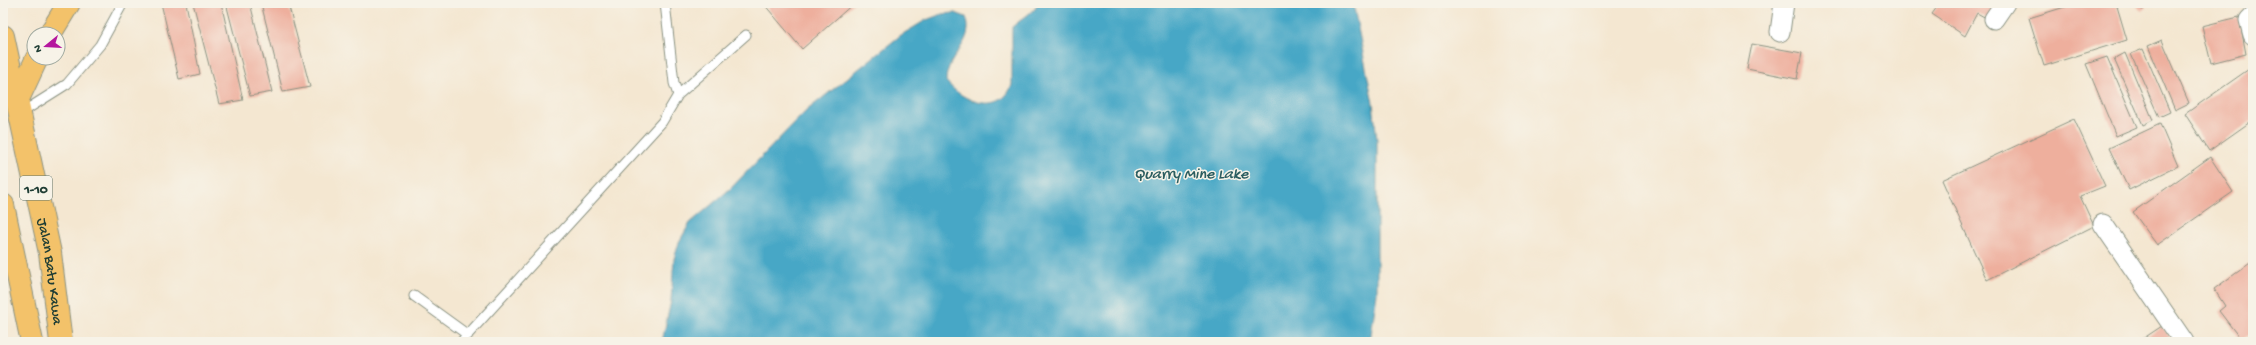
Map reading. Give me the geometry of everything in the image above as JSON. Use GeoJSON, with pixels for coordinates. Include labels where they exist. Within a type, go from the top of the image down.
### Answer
{"type":"FeatureCollection","features":[{"type":"Feature","properties":{"kind":"highway"},"geometry":{"type":"LineString","coordinates":[[55,26],[69,3]]}},
{"type":"Feature","properties":{"kind":"highway","name":"Jalan Batu Kawa"},"geometry":{"type":"LineString","coordinates":[[3,36],[20,106],[50,253],[61,342]]}},
{"type":"Feature","properties":{"kind":"highway"},"geometry":{"type":"LineString","coordinates":[[20,106],[34,66]]}},
{"type":"Feature","properties":{"kind":"highway","name":"Jalan Batu Kawa"},"geometry":{"type":"LineString","coordinates":[[3,205],[32,342]]}},
{"type":"Feature","properties":{"kind":"street"},"geometry":{"type":"LineString","coordinates":[[1780,32],[1784,3]]}},
{"type":"Feature","properties":{"kind":"street"},"geometry":{"type":"LineString","coordinates":[[1994,19],[2005,3]]}},
{"type":"Feature","properties":{"kind":"street"},"geometry":{"type":"LineString","coordinates":[[2253,16],[2249,20],[2253,36]]}},
{"type":"Feature","properties":{"kind":"street"},"geometry":{"type":"LineString","coordinates":[[2103,224],[2184,342]]}},
{"type":"Feature","properties":{"kind":"lane"},"geometry":{"type":"LineString","coordinates":[[20,106],[66,84],[100,45],[123,3]]}},
{"type":"Feature","properties":{"kind":"lane"},"geometry":{"type":"LineString","coordinates":[[665,3],[674,83],[678,95]]}},
{"type":"Feature","properties":{"kind":"lane"},"geometry":{"type":"LineString","coordinates":[[461,342],[662,122],[678,95],[746,35]]}},
{"type":"Feature","properties":{"kind":"lane"},"geometry":{"type":"LineString","coordinates":[[414,296],[468,335]]}},
{"type":"Feature","properties":{"kind":"water","name":"Quarry Mine Lake"},"geometry":{"type":"Polygon","coordinates":[[[1038,3],[1353,3],[1373,103],[1377,140],[1377,293],[1370,342],[662,342],[671,301],[674,259],[679,242],[690,223],[731,188],[806,111],[901,35],[926,20],[942,14],[955,13],[966,17],[968,26],[967,34],[947,72],[946,81],[961,95],[970,99],[990,103],[999,101],[1006,95],[1012,85],[1012,27],[1035,9],[1038,3]]]}},
{"type":"Feature","properties":{"kind":"building"},"geometry":{"type":"Polygon","coordinates":[[[161,3],[186,3],[200,74],[179,79],[161,3]]]}},
{"type":"Feature","properties":{"kind":"building"},"geometry":{"type":"Polygon","coordinates":[[[193,3],[221,3],[243,100],[219,104],[193,3]]]}},
{"type":"Feature","properties":{"kind":"building"},"geometry":{"type":"Polygon","coordinates":[[[226,3],[250,3],[272,92],[250,96],[226,3]]]}},
{"type":"Feature","properties":{"kind":"building"},"geometry":{"type":"Polygon","coordinates":[[[261,3],[288,3],[310,87],[283,92],[261,3]]]}},
{"type":"Feature","properties":{"kind":"building"},"geometry":{"type":"Polygon","coordinates":[[[763,3],[854,3],[802,49],[763,3]]]}},
{"type":"Feature","properties":{"kind":"building"},"geometry":{"type":"Polygon","coordinates":[[[1940,3],[1998,3],[1988,19],[1977,13],[1965,36],[1932,14],[1940,3]]]}},
{"type":"Feature","properties":{"kind":"building"},"geometry":{"type":"Polygon","coordinates":[[[2078,3],[2116,3],[2127,40],[2044,66],[2029,18],[2078,3]]]}},
{"type":"Feature","properties":{"kind":"building"},"geometry":{"type":"Polygon","coordinates":[[[2133,3],[2148,3],[2143,10],[2133,3]]]}},
{"type":"Feature","properties":{"kind":"building"},"geometry":{"type":"Polygon","coordinates":[[[2239,17],[2246,54],[2211,63],[2202,26],[2239,17]]]}},
{"type":"Feature","properties":{"kind":"building"},"geometry":{"type":"Polygon","coordinates":[[[2162,40],[2189,103],[2175,110],[2148,46],[2162,40]]]}},
{"type":"Feature","properties":{"kind":"building"},"geometry":{"type":"Polygon","coordinates":[[[1752,44],[1802,53],[1797,79],[1747,69],[1752,44]]]}},
{"type":"Feature","properties":{"kind":"building"},"geometry":{"type":"Polygon","coordinates":[[[2143,49],[2170,112],[2159,117],[2131,54],[2143,49]]]}},
{"type":"Feature","properties":{"kind":"building"},"geometry":{"type":"Polygon","coordinates":[[[2125,53],[2153,120],[2143,125],[2114,59],[2125,53]]]}},
{"type":"Feature","properties":{"kind":"building"},"geometry":{"type":"Polygon","coordinates":[[[2107,57],[2137,127],[2116,136],[2086,64],[2107,57]]]}},
{"type":"Feature","properties":{"kind":"building"},"geometry":{"type":"Polygon","coordinates":[[[2249,69],[2253,74],[2253,120],[2209,151],[2185,114],[2249,69]]]}},
{"type":"Feature","properties":{"kind":"building"},"geometry":{"type":"Polygon","coordinates":[[[2074,119],[2105,186],[2080,196],[2094,226],[1987,280],[1942,180],[2074,119]]]}},
{"type":"Feature","properties":{"kind":"building"},"geometry":{"type":"Polygon","coordinates":[[[2160,124],[2178,166],[2129,190],[2109,148],[2160,124]]]}},
{"type":"Feature","properties":{"kind":"building"},"geometry":{"type":"Polygon","coordinates":[[[2210,157],[2233,192],[2157,245],[2133,212],[2210,157]]]}},
{"type":"Feature","properties":{"kind":"building"},"geometry":{"type":"Polygon","coordinates":[[[2253,261],[2253,333],[2242,341],[2219,311],[2225,306],[2214,289],[2253,261]]]}},
{"type":"Feature","properties":{"kind":"building"},"geometry":{"type":"Polygon","coordinates":[[[2162,326],[2173,342],[2138,342],[2162,326]]]}}]}
